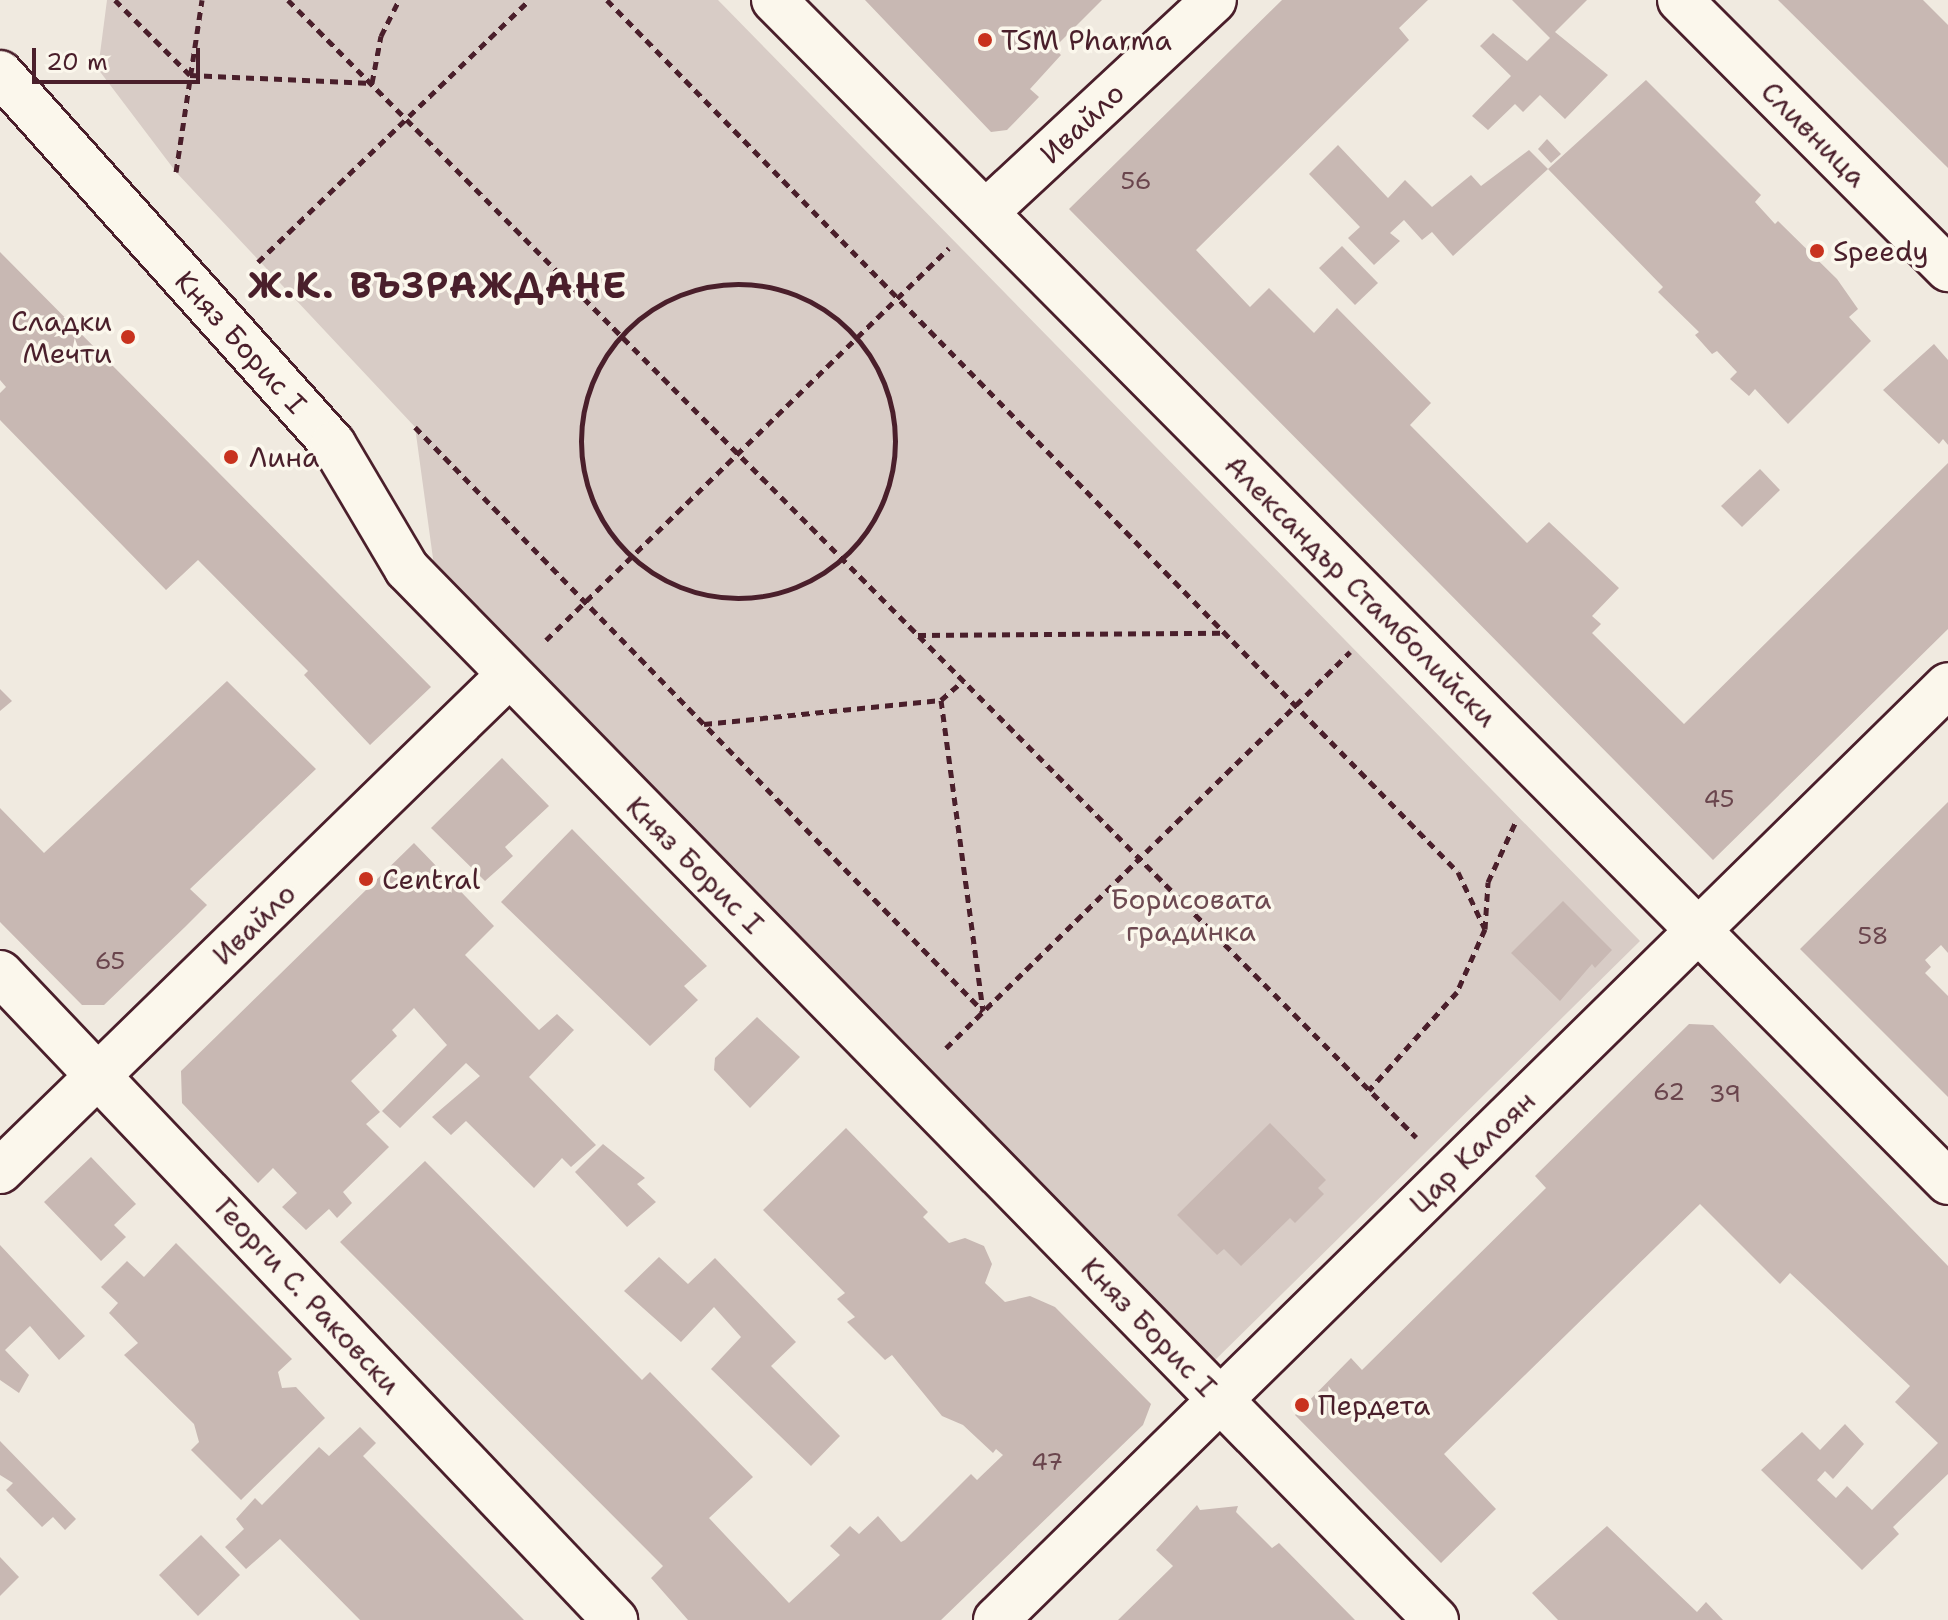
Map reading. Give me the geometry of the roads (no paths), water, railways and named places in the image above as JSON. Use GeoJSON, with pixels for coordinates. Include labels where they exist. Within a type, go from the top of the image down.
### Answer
{"type":"FeatureCollection","features":[{"type":"Feature","properties":{"kind":"street","name":"Александър Стамболийски"},"geometry":{"type":"LineString","coordinates":[[774,0],[1948,1182]]}},
{"type":"Feature","properties":{"kind":"street","name":"Ивайло"},"geometry":{"type":"LineString","coordinates":[[986,212],[1214,0]]}},
{"type":"Feature","properties":{"kind":"street","name":"Сливница"},"geometry":{"type":"LineString","coordinates":[[1680,0],[1948,269]]}},
{"type":"Feature","properties":{"kind":"street","name":"Княз Борис I"},"geometry":{"type":"LineString","coordinates":[[0,73],[333,444],[407,569],[508,676],[1436,1620]]}},
{"type":"Feature","properties":{"kind":"street","name":"Ивайло"},"geometry":{"type":"LineString","coordinates":[[0,1171],[508,676]]}},
{"type":"Feature","properties":{"kind":"street","name":"Цар Калоян"},"geometry":{"type":"LineString","coordinates":[[996,1620],[1948,685]]}},
{"type":"Feature","properties":{"kind":"street","name":"Георги С. Раковски"},"geometry":{"type":"LineString","coordinates":[[0,973],[615,1620]]}},
{"type":"Feature","properties":{"kind":"place","name":"TSM Pharma"},"geometry":{"type":"Point","coordinates":[985,40]}},
{"type":"Feature","properties":{"kind":"place","name":"Speedy"},"geometry":{"type":"Point","coordinates":[1817,251]}},
{"type":"Feature","properties":{"kind":"place","name":"Сладки Мечти"},"geometry":{"type":"Point","coordinates":[128,337]}},
{"type":"Feature","properties":{"kind":"place","name":"Лина"},"geometry":{"type":"Point","coordinates":[231,457]}},
{"type":"Feature","properties":{"kind":"place","name":"Central"},"geometry":{"type":"Point","coordinates":[366,879]}},
{"type":"Feature","properties":{"kind":"place","name":"Пердета"},"geometry":{"type":"Point","coordinates":[1302,1405]}},
{"type":"Feature","properties":{"kind":"district","name":"Ж.К. ВЪЗРАЖДАНЕ"},"geometry":{"type":"Point","coordinates":[438,286]}},
{"type":"Feature","properties":{"kind":"park label","name":"Борисовата градинка"},"geometry":{"type":"Point","coordinates":[1191,915]}}]}
